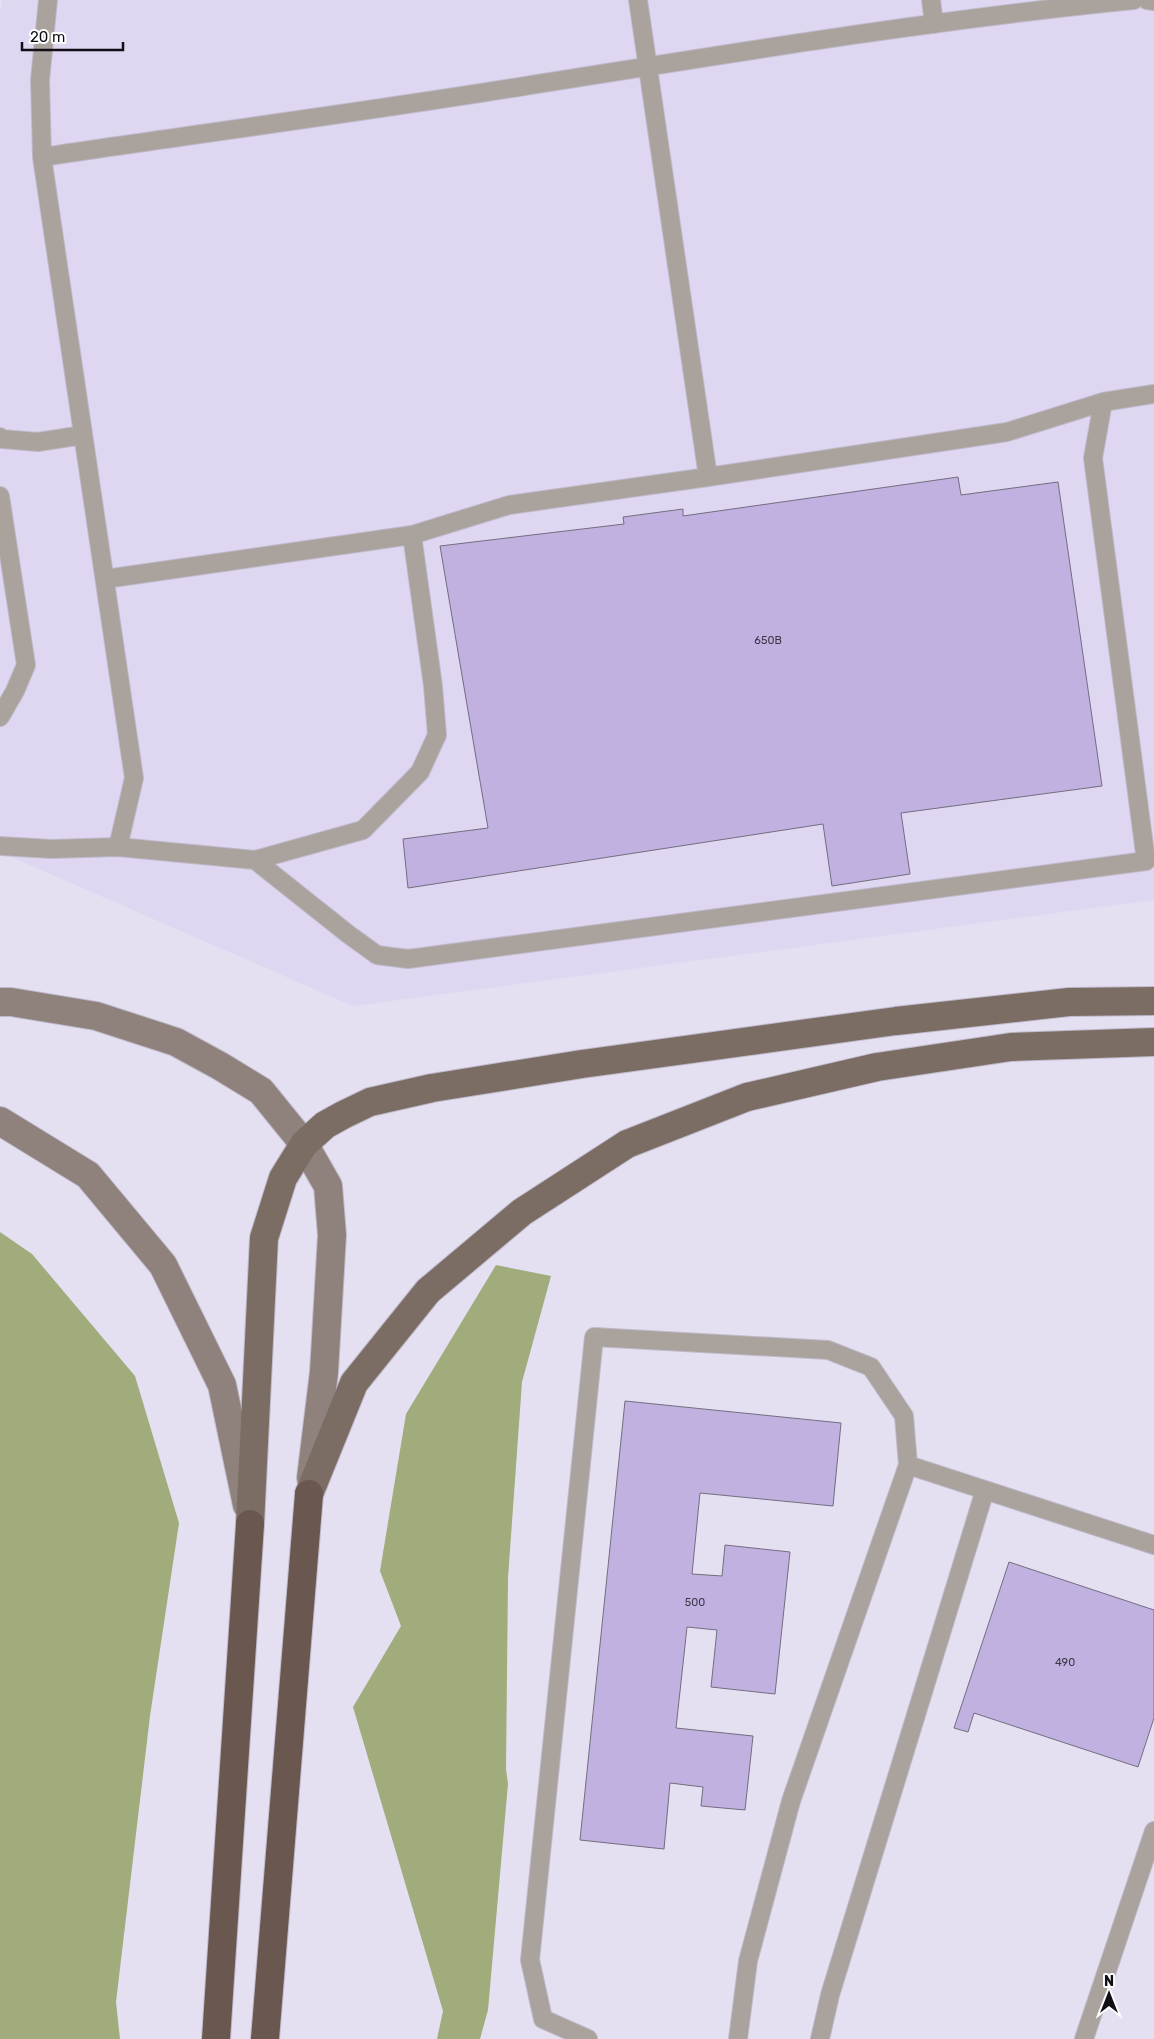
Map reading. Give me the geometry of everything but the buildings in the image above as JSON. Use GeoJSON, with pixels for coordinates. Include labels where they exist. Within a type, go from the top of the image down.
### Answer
{"type":"FeatureCollection","features":[{"type":"Feature","properties":{"kind":"highway"},"geometry":{"type":"LineString","coordinates":[[265,2039],[309,1494]]}},
{"type":"Feature","properties":{"kind":"highway"},"geometry":{"type":"LineString","coordinates":[[216,2039],[250,1524]]}},
{"type":"Feature","properties":{"kind":"main road"},"geometry":{"type":"LineString","coordinates":[[250,1524],[264,1238],[283,1178],[304,1144],[325,1126],[370,1102],[432,1088],[582,1064],[896,1021],[1069,1002],[1154,1001]]}},
{"type":"Feature","properties":{"kind":"main road"},"geometry":{"type":"LineString","coordinates":[[0,1002],[11,1002],[96,1016],[176,1042],[260,1091],[304,1144],[328,1186],[332,1235],[324,1372],[309,1494]]}},
{"type":"Feature","properties":{"kind":"main road"},"geometry":{"type":"LineString","coordinates":[[309,1494],[354,1383],[428,1291],[522,1212],[627,1144],[747,1097],[877,1067],[1011,1047],[1154,1042]]}},
{"type":"Feature","properties":{"kind":"main road"},"geometry":{"type":"LineString","coordinates":[[0,1121],[88,1175],[163,1265],[222,1385],[250,1524]]}},
{"type":"Feature","properties":{"kind":"lane"},"geometry":{"type":"LineString","coordinates":[[48,0],[40,80],[42,157],[134,778],[118,847]]}},
{"type":"Feature","properties":{"kind":"lane"},"geometry":{"type":"LineString","coordinates":[[638,0],[708,477]]}},
{"type":"Feature","properties":{"kind":"lane"},"geometry":{"type":"LineString","coordinates":[[931,0],[934,24]]}},
{"type":"Feature","properties":{"kind":"lane"},"geometry":{"type":"LineString","coordinates":[[42,157],[516,88],[647,65],[1042,9],[1134,0]]}},
{"type":"Feature","properties":{"kind":"lane"},"geometry":{"type":"LineString","coordinates":[[1147,0],[1154,1]]}},
{"type":"Feature","properties":{"kind":"lane"},"geometry":{"type":"LineString","coordinates":[[105,579],[412,535],[509,505],[1008,432],[1103,402],[1154,394]]}},
{"type":"Feature","properties":{"kind":"lane"},"geometry":{"type":"LineString","coordinates":[[256,860],[377,955],[408,959],[1146,861],[1093,458],[1103,402]]}},
{"type":"Feature","properties":{"kind":"lane"},"geometry":{"type":"LineString","coordinates":[[0,437],[2,439],[38,442],[83,435]]}},
{"type":"Feature","properties":{"kind":"lane"},"geometry":{"type":"LineString","coordinates":[[0,496],[26,666],[16,692],[0,717]]}},
{"type":"Feature","properties":{"kind":"lane"},"geometry":{"type":"LineString","coordinates":[[0,846],[52,849],[118,847],[256,860],[363,830],[420,772],[438,735],[412,535]]}},
{"type":"Feature","properties":{"kind":"lane"},"geometry":{"type":"LineString","coordinates":[[588,2039],[543,2019],[530,1960],[594,1337],[828,1350],[871,1367],[904,1416],[908,1465],[791,1801],[748,1961],[738,2039]]}},
{"type":"Feature","properties":{"kind":"lane"},"geometry":{"type":"LineString","coordinates":[[908,1465],[1154,1545]]}},
{"type":"Feature","properties":{"kind":"lane"},"geometry":{"type":"LineString","coordinates":[[820,2039],[830,1994],[985,1490]]}},
{"type":"Feature","properties":{"kind":"lane"},"geometry":{"type":"LineString","coordinates":[[1084,2039],[1154,1831]]}},
{"type":"Feature","properties":{"kind":"shaded area"},"geometry":{"type":"Polygon","coordinates":[[[2,0],[1154,0],[1154,900],[353,1006],[0,852],[0,14],[2,0]]]}},
{"type":"Feature","properties":{"kind":"green space"},"geometry":{"type":"Polygon","coordinates":[[[0,1232],[32,1254],[135,1376],[179,1523],[150,1716],[116,2002],[120,2039],[0,2039],[0,1232]]]}},
{"type":"Feature","properties":{"kind":"green space"},"geometry":{"type":"Polygon","coordinates":[[[496,1265],[551,1276],[522,1382],[508,1578],[506,1769],[508,1784],[488,2010],[480,2039],[437,2039],[443,2011],[353,1707],[401,1626],[380,1571],[406,1414],[496,1265]]]}}]}
